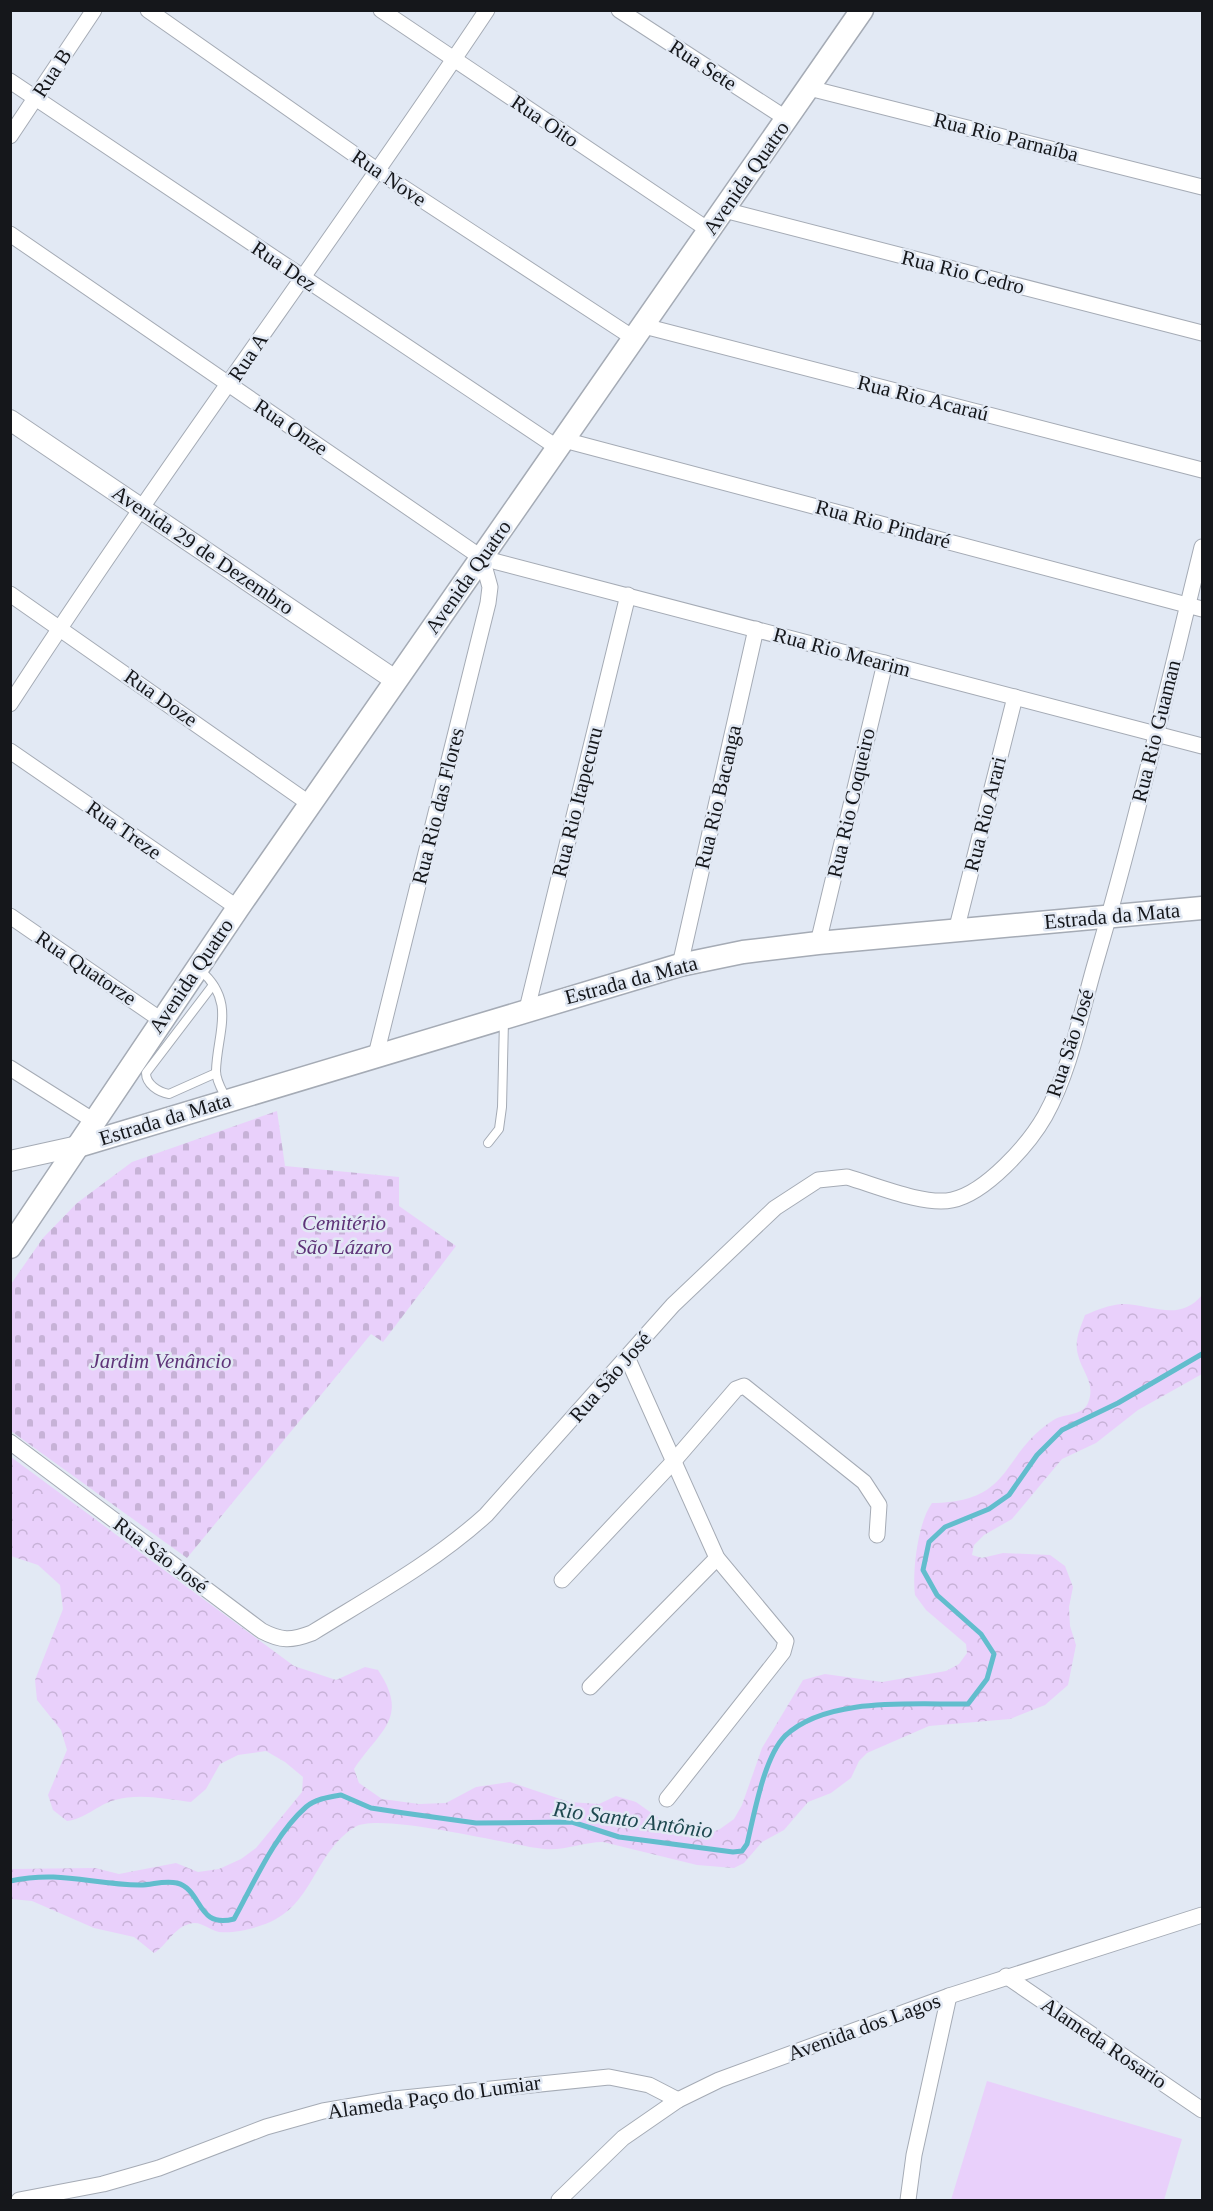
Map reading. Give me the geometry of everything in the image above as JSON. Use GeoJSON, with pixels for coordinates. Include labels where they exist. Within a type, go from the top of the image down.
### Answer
{"type":"FeatureCollection","features":[{"type":"Feature","properties":{"kind":"main road","name":"Avenida Quatro"},"geometry":{"type":"LineString","coordinates":[[10,1247],[237,908],[395,680],[483,558],[862,10]]}},
{"type":"Feature","properties":{"kind":"main road","name":"Estrada da Mata"},"geometry":{"type":"LineString","coordinates":[[78,1146],[226,1099],[680,965],[742,952],[818,943],[1203,908]]}},
{"type":"Feature","properties":{"kind":"street","name":"Rua B"},"geometry":{"type":"LineString","coordinates":[[10,136],[94,10]]}},
{"type":"Feature","properties":{"kind":"street","name":"Rua Nove"},"geometry":{"type":"LineString","coordinates":[[148,10],[378,171],[640,332]]}},
{"type":"Feature","properties":{"kind":"street","name":"Rua Oito"},"geometry":{"type":"LineString","coordinates":[[381,10],[710,231]]}},
{"type":"Feature","properties":{"kind":"street","name":"Rua A"},"geometry":{"type":"LineString","coordinates":[[10,704],[141,508],[378,171],[487,10]]}},
{"type":"Feature","properties":{"kind":"street","name":"Rua Sete"},"geometry":{"type":"LineString","coordinates":[[619,10],[787,119]]}},
{"type":"Feature","properties":{"kind":"street","name":"Rua Dez"},"geometry":{"type":"LineString","coordinates":[[10,81],[302,279],[561,444]]}},
{"type":"Feature","properties":{"kind":"street","name":"Rua Rio Parnaíba"},"geometry":{"type":"LineString","coordinates":[[809,88],[1203,187]]}},
{"type":"Feature","properties":{"kind":"street","name":"Rua Rio Cedro"},"geometry":{"type":"LineString","coordinates":[[724,210],[1203,333]]}},
{"type":"Feature","properties":{"kind":"street","name":"Rua Onze"},"geometry":{"type":"LineString","coordinates":[[10,234],[483,558]]}},
{"type":"Feature","properties":{"kind":"street","name":"Rua Rio Acaraú"},"geometry":{"type":"LineString","coordinates":[[640,332],[1203,470]]}},
{"type":"Feature","properties":{"kind":"street","name":"Avenida 29 de Dezembro"},"geometry":{"type":"LineString","coordinates":[[10,420],[395,680]]}},
{"type":"Feature","properties":{"kind":"street","name":"Rua Rio Pindaré"},"geometry":{"type":"LineString","coordinates":[[561,444],[1195,607]]}},
{"type":"Feature","properties":{"kind":"street","name":"Rua Rio Guaman"},"geometry":{"type":"LineString","coordinates":[[1109,916],[1155,734],[1195,607],[1203,547]]}},
{"type":"Feature","properties":{"kind":"street","name":"Rua Rio Mearim"},"geometry":{"type":"LineString","coordinates":[[483,558],[1203,746]]}},
{"type":"Feature","properties":{"kind":"street","name":"Rua Rio das Flores"},"geometry":{"type":"LineString","coordinates":[[376,1054],[488,603],[490,587],[483,558]]}},
{"type":"Feature","properties":{"kind":"street","name":"Rua Doze"},"geometry":{"type":"LineString","coordinates":[[10,594],[310,804]]}},
{"type":"Feature","properties":{"kind":"street","name":"Rua Rio Itapecuru"},"geometry":{"type":"LineString","coordinates":[[527,1009],[628,595]]}},
{"type":"Feature","properties":{"kind":"street","name":"Rua Rio Bacanga"},"geometry":{"type":"LineString","coordinates":[[680,965],[756,629]]}},
{"type":"Feature","properties":{"kind":"street","name":"Rua Rio Coqueiro"},"geometry":{"type":"LineString","coordinates":[[818,943],[885,663]]}},
{"type":"Feature","properties":{"kind":"street","name":"Rua Rio Arari"},"geometry":{"type":"LineString","coordinates":[[956,931],[1015,697]]}},
{"type":"Feature","properties":{"kind":"street","name":"Rua Treze"},"geometry":{"type":"LineString","coordinates":[[10,751],[237,908]]}},
{"type":"Feature","properties":{"kind":"street","name":"Rua Quatorze"},"geometry":{"type":"LineString","coordinates":[[10,916],[161,1020]]}},
{"type":"Feature","properties":{"kind":"street","name":"Rua São José"},"geometry":{"type":"LineString","coordinates":[[10,1442],[262,1631],[284,1641],[312,1633],[424,1565],[486,1515],[673,1305],[775,1208],[818,1180],[847,1177],[935,1201],[953,1200],[981,1186],[1026,1144],[1045,1115],[1061,1080],[1109,916]]}},
{"type":"Feature","properties":{"kind":"street"},"geometry":{"type":"LineString","coordinates":[[10,1068],[94,1121]]}},
{"type":"Feature","properties":{"kind":"street"},"geometry":{"type":"LineString","coordinates":[[10,1161],[78,1146]]}},
{"type":"Feature","properties":{"kind":"street"},"geometry":{"type":"LineString","coordinates":[[627,1357],[717,1558],[784,1636],[786,1646],[668,1799]]}},
{"type":"Feature","properties":{"kind":"street"},"geometry":{"type":"LineString","coordinates":[[562,1580],[673,1462],[736,1389],[744,1386],[864,1482],[879,1505],[877,1535]]}},
{"type":"Feature","properties":{"kind":"street"},"geometry":{"type":"LineString","coordinates":[[590,1687],[717,1558]]}},
{"type":"Feature","properties":{"kind":"street","name":"Avenida dos Lagos"},"geometry":{"type":"LineString","coordinates":[[567,2197],[623,2138],[678,2100],[719,2080],[1006,1976],[1203,1915]]}},
{"type":"Feature","properties":{"kind":"street","name":"Alameda Rosario"},"geometry":{"type":"LineString","coordinates":[[1006,1976],[1203,2110]]}},
{"type":"Feature","properties":{"kind":"street"},"geometry":{"type":"LineString","coordinates":[[908,2200],[914,2156],[949,1996]]}},
{"type":"Feature","properties":{"kind":"street","name":"Alameda Paço do Lumiar"},"geometry":{"type":"LineString","coordinates":[[20,2200],[103,2184],[159,2168],[266,2127],[323,2111],[394,2099],[609,2077],[649,2085],[678,2100]]}},
{"type":"Feature","properties":{"kind":"lane"},"geometry":{"type":"LineString","coordinates":[[197,967],[213,985],[222,1000],[224,1012],[216,1073],[226,1099]]}},
{"type":"Feature","properties":{"kind":"lane"},"geometry":{"type":"LineString","coordinates":[[213,985],[146,1073],[149,1082],[162,1092],[169,1094],[216,1073]]}},
{"type":"Feature","properties":{"kind":"lane"},"geometry":{"type":"LineString","coordinates":[[488,1143],[499,1129],[502,1107],[504,1016]]}},
{"type":"Feature","properties":{"kind":"green space","name":"Jardim Venâncio"},"geometry":{"type":"Polygon","coordinates":[[[277,1111],[285,1166],[399,1177],[399,1206],[456,1246],[383,1342],[371,1334],[187,1558],[11,1431],[11,1284],[43,1238],[77,1203],[132,1162],[277,1111]]]}},
{"type":"Feature","properties":{"kind":"green space"},"geometry":{"type":"Polygon","coordinates":[[[1202,1295],[1202,1374],[1138,1410],[1096,1443],[1062,1459],[1012,1519],[984,1535],[974,1545],[972,1555],[982,1558],[1003,1553],[1050,1555],[1065,1566],[1073,1587],[1069,1607],[1070,1626],[1076,1645],[1068,1685],[1045,1705],[1010,1719],[929,1726],[867,1753],[859,1761],[851,1778],[831,1793],[808,1802],[784,1830],[762,1842],[744,1863],[734,1868],[697,1865],[603,1842],[544,1849],[416,1826],[369,1823],[355,1827],[342,1837],[332,1848],[299,1899],[276,1919],[256,1927],[233,1932],[219,1932],[201,1924],[189,1924],[179,1929],[154,1953],[134,1937],[94,1928],[32,1901],[11,1899],[12,1869],[95,1868],[119,1874],[176,1863],[198,1872],[219,1869],[241,1859],[256,1848],[302,1792],[303,1777],[285,1762],[266,1751],[238,1755],[220,1764],[206,1789],[191,1802],[153,1797],[124,1798],[109,1802],[80,1818],[67,1821],[53,1810],[48,1795],[67,1750],[61,1730],[37,1700],[35,1680],[63,1609],[60,1585],[38,1565],[11,1556],[11,1457],[294,1666],[336,1680],[365,1667],[378,1670],[387,1686],[391,1700],[391,1712],[388,1723],[354,1769],[359,1783],[382,1799],[419,1804],[446,1803],[476,1787],[510,1782],[569,1802],[599,1804],[616,1796],[636,1802],[681,1834],[703,1836],[720,1829],[734,1819],[742,1805],[762,1748],[803,1680],[825,1674],[882,1682],[946,1671],[959,1664],[967,1653],[966,1644],[926,1610],[915,1595],[915,1560],[923,1522],[932,1503],[959,1501],[978,1495],[992,1486],[1035,1434],[1052,1421],[1077,1413],[1085,1407],[1090,1396],[1090,1389],[1078,1355],[1077,1344],[1085,1315],[1122,1304],[1174,1310],[1184,1308],[1202,1295]]]}},
{"type":"Feature","properties":{"kind":"green space"},"geometry":{"type":"Polygon","coordinates":[[[987,2081],[1182,2139],[1164,2200],[951,2200],[987,2081]]]}},
{"type":"Feature","properties":{"kind":"waterway","name":"Rio Santo Antônio"},"geometry":{"type":"LineString","coordinates":[[10,1881],[61,1877],[123,1884],[177,1883],[192,1893],[206,1914],[213,1919],[222,1921],[234,1919],[275,1845],[295,1818],[314,1802],[341,1795],[371,1808],[404,1813],[476,1823],[572,1822],[619,1837],[733,1852],[742,1851],[747,1844],[761,1787],[771,1758],[785,1736],[803,1723],[824,1714],[872,1705],[968,1704],[987,1679],[994,1654],[981,1634],[937,1595],[923,1570],[929,1542],[945,1527],[989,1509],[1009,1495],[1037,1455],[1062,1430],[1118,1403],[1202,1354]]}},
{"type":"Feature","properties":{"kind":"park label","name":"Cemitério São Lázaro"},"geometry":{"type":"Point","coordinates":[344,1235]}}]}
